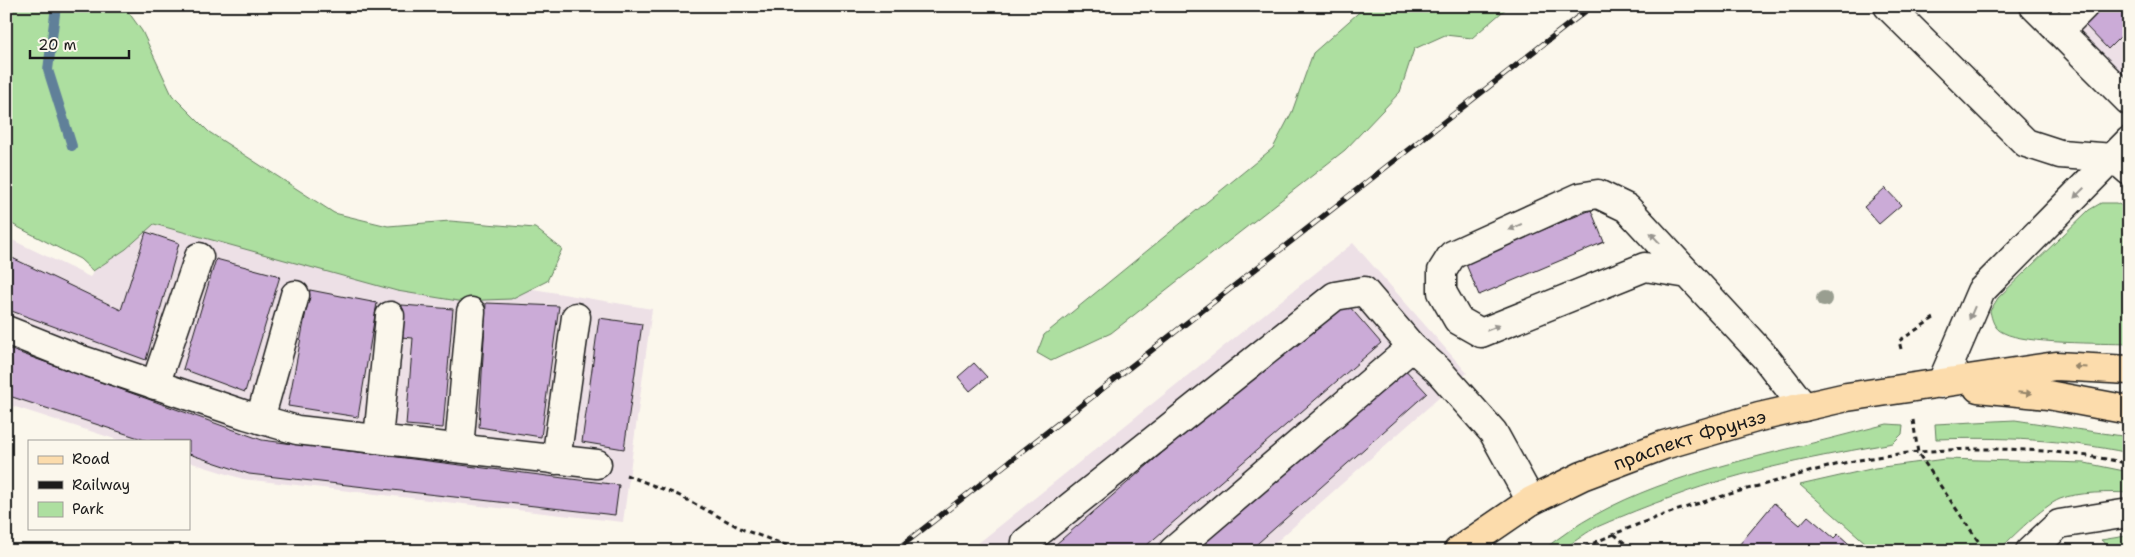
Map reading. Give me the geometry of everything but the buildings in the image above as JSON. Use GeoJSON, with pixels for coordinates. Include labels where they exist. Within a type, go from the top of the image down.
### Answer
{"type":"FeatureCollection","features":[{"type":"Feature","properties":{"kind":"main road","name":"праспект Фрунзэ"},"geometry":{"type":"LineString","coordinates":[[1458,551],[1531,502],[1582,476],[1664,446],[1759,417],[1846,397],[2056,366],[2129,370]]}},
{"type":"Feature","properties":{"kind":"main road","name":"праспект Фрунзэ"},"geometry":{"type":"LineString","coordinates":[[1941,384],[2048,395],[2129,410]]}},
{"type":"Feature","properties":{"kind":"lane"},"geometry":{"type":"LineString","coordinates":[[1888,6],[2026,143],[2060,154],[2124,157]]}},
{"type":"Feature","properties":{"kind":"lane"},"geometry":{"type":"LineString","coordinates":[[2034,6],[2129,100]]}},
{"type":"Feature","properties":{"kind":"lane"},"geometry":{"type":"LineString","coordinates":[[2059,31],[2084,6]]}},
{"type":"Feature","properties":{"kind":"lane"},"geometry":{"type":"LineString","coordinates":[[1941,384],[1981,291],[2124,157]]}},
{"type":"Feature","properties":{"kind":"lane"},"geometry":{"type":"LineString","coordinates":[[1688,274],[1645,267],[1481,333],[1458,320],[1442,292],[1442,271],[1452,255],[1580,197],[1598,194],[1627,208],[1688,274],[1764,357],[1804,407]]}},
{"type":"Feature","properties":{"kind":"lane"},"geometry":{"type":"LineString","coordinates":[[155,385],[198,256]]}},
{"type":"Feature","properties":{"kind":"lane"},"geometry":{"type":"LineString","coordinates":[[1025,551],[1026,542],[1335,296],[1364,291],[1412,347],[1438,370],[1494,432],[1531,502]]}},
{"type":"Feature","properties":{"kind":"lane"},"geometry":{"type":"LineString","coordinates":[[260,419],[296,295]]}},
{"type":"Feature","properties":{"kind":"lane"},"geometry":{"type":"LineString","coordinates":[[459,448],[470,312]]}},
{"type":"Feature","properties":{"kind":"lane"},"geometry":{"type":"LineString","coordinates":[[378,439],[390,316]]}},
{"type":"Feature","properties":{"kind":"lane"},"geometry":{"type":"LineString","coordinates":[[556,460],[576,317]]}},
{"type":"Feature","properties":{"kind":"lane"},"geometry":{"type":"LineString","coordinates":[[6,330],[78,360],[297,430],[597,464]]}},
{"type":"Feature","properties":{"kind":"lane"},"geometry":{"type":"LineString","coordinates":[[1173,551],[1412,347]]}},
{"type":"Feature","properties":{"kind":"lane"},"geometry":{"type":"LineString","coordinates":[[2030,551],[2059,524],[2129,513]]}},
{"type":"Feature","properties":{"kind":"path"},"geometry":{"type":"LineString","coordinates":[[1913,420],[1918,453],[1985,551]]}},
{"type":"Feature","properties":{"kind":"path"},"geometry":{"type":"LineString","coordinates":[[1577,551],[1613,533],[1719,497],[1844,464],[1950,450],[2034,452],[2103,458],[2129,464]]}},
{"type":"Feature","properties":{"kind":"path"},"geometry":{"type":"LineString","coordinates":[[597,464],[678,494],[744,530],[802,551]]}},
{"type":"Feature","properties":{"kind":"path"},"geometry":{"type":"LineString","coordinates":[[1613,533],[1634,551]]}},
{"type":"Feature","properties":{"kind":"shaded area"},"geometry":{"type":"Polygon","coordinates":[[[2045,6],[2129,6],[2129,74],[2123,80],[2045,6]]]}},
{"type":"Feature","properties":{"kind":"shaded area"},"geometry":{"type":"Polygon","coordinates":[[[130,221],[652,309],[623,522],[243,479],[190,462],[190,440],[118,440],[6,404],[6,237],[90,277],[130,221]]]}},
{"type":"Feature","properties":{"kind":"shaded area"},"geometry":{"type":"Polygon","coordinates":[[[1353,243],[1467,373],[1266,551],[982,551],[976,545],[1353,243]]]}},
{"type":"Feature","properties":{"kind":"green space"},"geometry":{"type":"Polygon","coordinates":[[[6,6],[124,6],[142,31],[172,95],[209,132],[334,213],[388,226],[450,221],[535,228],[562,249],[547,281],[511,299],[458,301],[397,291],[154,224],[126,249],[93,271],[80,259],[6,221],[6,6]]]}},
{"type":"Feature","properties":{"kind":"green space"},"geometry":{"type":"Polygon","coordinates":[[[1366,6],[1509,6],[1472,38],[1445,35],[1414,49],[1400,92],[1345,150],[1111,333],[1051,361],[1037,353],[1044,335],[1273,148],[1292,112],[1313,53],[1366,6]]]}},
{"type":"Feature","properties":{"kind":"green space"},"geometry":{"type":"Polygon","coordinates":[[[2101,203],[2116,203],[2129,209],[2129,344],[2045,341],[2014,337],[1998,329],[1990,311],[1998,298],[2089,210],[2101,203]]]}},
{"type":"Feature","properties":{"kind":"green space"},"geometry":{"type":"Polygon","coordinates":[[[2015,420],[2129,437],[2129,453],[2105,448],[2032,440],[1936,439],[1935,424],[2015,420]]]}},
{"type":"Feature","properties":{"kind":"green space"},"geometry":{"type":"Polygon","coordinates":[[[1887,424],[1903,425],[1902,434],[1893,443],[1755,471],[1701,487],[1597,527],[1559,549],[1542,551],[1596,514],[1655,488],[1716,467],[1887,424]]]}},
{"type":"Feature","properties":{"kind":"green space"},"geometry":{"type":"Polygon","coordinates":[[[1945,459],[2085,463],[2129,472],[2129,493],[2085,494],[2060,499],[2019,530],[1998,551],[1875,551],[1800,485],[1875,468],[1945,459]]]}},
{"type":"Feature","properties":{"kind":"green space"},"geometry":{"type":"Polygon","coordinates":[[[2129,537],[2129,551],[2114,551],[2101,540],[2129,537]]]}},
{"type":"Feature","properties":{"kind":"waterway"},"geometry":{"type":"LineString","coordinates":[[56,6],[48,70],[72,146]]}},
{"type":"Feature","properties":{"kind":"railway"},"geometry":{"type":"LineString","coordinates":[[895,551],[1592,6]]}}]}
